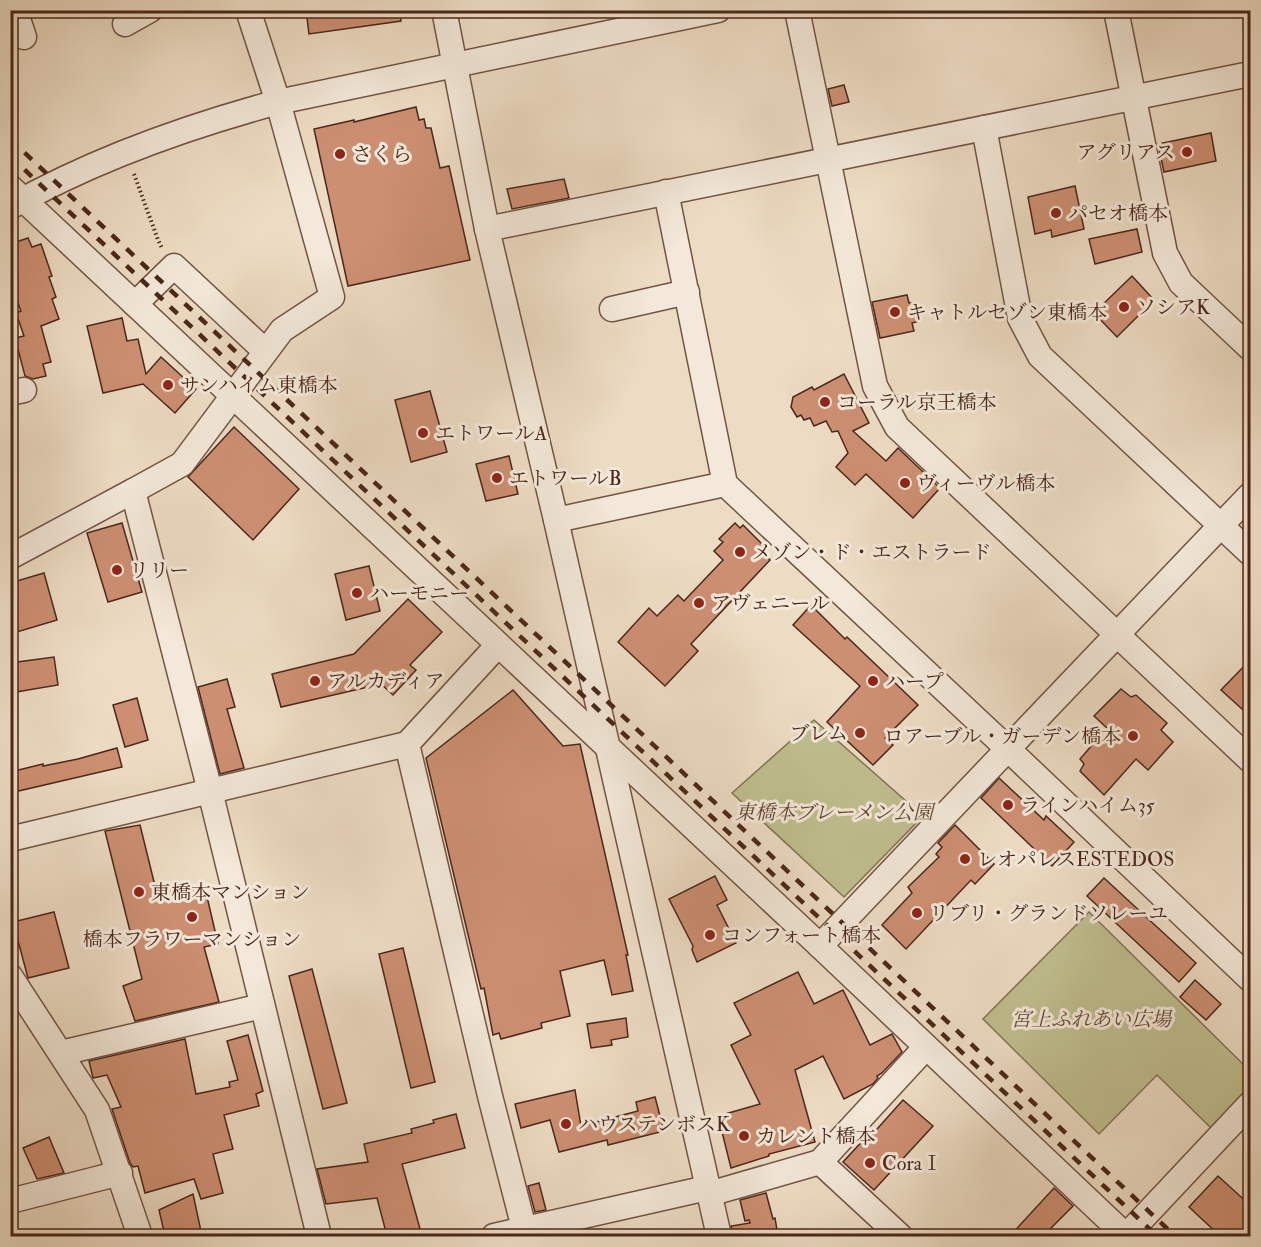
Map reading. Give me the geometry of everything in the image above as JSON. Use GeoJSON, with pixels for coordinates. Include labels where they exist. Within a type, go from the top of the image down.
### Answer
{"type":"FeatureCollection","features":[{"type":"Feature","properties":{"kind":"street"},"geometry":{"type":"LineString","coordinates":[[15,10],[24,38]]}},
{"type":"Feature","properties":{"kind":"street"},"geometry":{"type":"LineString","coordinates":[[125,24],[150,10]]}},
{"type":"Feature","properties":{"kind":"street"},"geometry":{"type":"LineString","coordinates":[[10,557],[182,464],[282,330],[332,297],[278,102],[248,10]]}},
{"type":"Feature","properties":{"kind":"street"},"geometry":{"type":"LineString","coordinates":[[444,10],[487,229],[556,520],[719,1236]]}},
{"type":"Feature","properties":{"kind":"street"},"geometry":{"type":"LineString","coordinates":[[718,10],[278,102],[216,119],[161,138],[15,198],[135,304],[1126,1236],[1251,1104]]}},
{"type":"Feature","properties":{"kind":"street"},"geometry":{"type":"LineString","coordinates":[[797,10],[875,386],[897,427],[1251,760]]}},
{"type":"Feature","properties":{"kind":"street"},"geometry":{"type":"LineString","coordinates":[[1116,10],[1165,253],[1181,283],[1251,348]]}},
{"type":"Feature","properties":{"kind":"street"},"geometry":{"type":"LineString","coordinates":[[487,229],[1251,74]]}},
{"type":"Feature","properties":{"kind":"street"},"geometry":{"type":"LineString","coordinates":[[984,128],[1020,318],[1040,356],[1251,553]]}},
{"type":"Feature","properties":{"kind":"street"},"geometry":{"type":"LineString","coordinates":[[666,192],[725,484],[1251,980]]}},
{"type":"Feature","properties":{"kind":"street"},"geometry":{"type":"LineString","coordinates":[[135,304],[174,266],[265,351]]}},
{"type":"Feature","properties":{"kind":"street"},"geometry":{"type":"LineString","coordinates":[[612,309],[687,292]]}},
{"type":"Feature","properties":{"kind":"street"},"geometry":{"type":"LineString","coordinates":[[556,520],[725,484]]}},
{"type":"Feature","properties":{"kind":"street"},"geometry":{"type":"LineString","coordinates":[[132,491],[210,791],[319,1236]]}},
{"type":"Feature","properties":{"kind":"street"},"geometry":{"type":"LineString","coordinates":[[820,946],[1251,495]]}},
{"type":"Feature","properties":{"kind":"street"},"geometry":{"type":"LineString","coordinates":[[10,839],[407,744],[498,645]]}},
{"type":"Feature","properties":{"kind":"street"},"geometry":{"type":"LineString","coordinates":[[407,744],[490,1096],[525,1233]]}},
{"type":"Feature","properties":{"kind":"street"},"geometry":{"type":"LineString","coordinates":[[10,976],[97,1110],[140,1236]]}},
{"type":"Feature","properties":{"kind":"street"},"geometry":{"type":"LineString","coordinates":[[61,1053],[262,1006]]}},
{"type":"Feature","properties":{"kind":"street"},"geometry":{"type":"LineString","coordinates":[[494,1236],[525,1233],[708,1191],[820,1162],[926,1047]]}},
{"type":"Feature","properties":{"kind":"street"},"geometry":{"type":"LineString","coordinates":[[820,1162],[900,1236]]}},
{"type":"Feature","properties":{"kind":"street"},"geometry":{"type":"LineString","coordinates":[[10,1201],[120,1173]]}},
{"type":"Feature","properties":{"kind":"path"},"geometry":{"type":"LineString","coordinates":[[134,174],[158,240],[174,266]]}},
{"type":"Feature","properties":{"kind":"green space","name":"東橋本ブレーメン公園"},"geometry":{"type":"Polygon","coordinates":[[[814,720],[923,816],[844,897],[732,793],[814,720]]]}},
{"type":"Feature","properties":{"kind":"green space","name":"宮上ふれあい広場"},"geometry":{"type":"Polygon","coordinates":[[[1089,912],[1250,1071],[1250,1088],[1211,1128],[1157,1075],[1099,1134],[983,1019],[1089,912]]]}},
{"type":"Feature","properties":{"kind":"building"},"geometry":{"type":"Polygon","coordinates":[[[306,10],[400,10],[401,21],[309,34],[306,10]]]}},
{"type":"Feature","properties":{"kind":"building"},"geometry":{"type":"Polygon","coordinates":[[[844,85],[849,102],[832,106],[828,89],[844,85]]]}},
{"type":"Feature","properties":{"kind":"building"},"geometry":{"type":"Polygon","coordinates":[[[416,107],[419,120],[424,119],[426,128],[431,128],[440,168],[449,166],[470,260],[348,286],[314,129],[416,107]]]}},
{"type":"Feature","properties":{"kind":"building","name":"アグリアス"},"geometry":{"type":"Polygon","coordinates":[[[1211,133],[1216,161],[1164,172],[1158,144],[1211,133]]]}},
{"type":"Feature","properties":{"kind":"building"},"geometry":{"type":"Polygon","coordinates":[[[564,179],[569,198],[512,209],[507,189],[564,179]]]}},
{"type":"Feature","properties":{"kind":"building","name":"パセオ橋本"},"geometry":{"type":"Polygon","coordinates":[[[1075,186],[1084,229],[1052,237],[1051,230],[1035,234],[1028,197],[1075,186]]]}},
{"type":"Feature","properties":{"kind":"building"},"geometry":{"type":"Polygon","coordinates":[[[1137,229],[1142,252],[1095,264],[1089,239],[1137,229]]]}},
{"type":"Feature","properties":{"kind":"building"},"geometry":{"type":"Polygon","coordinates":[[[28,238],[32,247],[41,244],[52,276],[49,277],[56,297],[52,299],[59,319],[41,326],[51,362],[43,364],[46,376],[33,379],[25,376],[15,338],[24,336],[16,313],[21,311],[10,282],[10,244],[28,238]]]}},
{"type":"Feature","properties":{"kind":"building","name":"ソシアK"},"geometry":{"type":"Polygon","coordinates":[[[1132,276],[1154,300],[1117,337],[1094,313],[1132,276]]]}},
{"type":"Feature","properties":{"kind":"building","name":"キャトルセゾン東橋本"},"geometry":{"type":"Polygon","coordinates":[[[907,295],[909,303],[916,302],[920,321],[912,323],[914,331],[880,338],[872,302],[907,295]]]}},
{"type":"Feature","properties":{"kind":"building"},"geometry":{"type":"Polygon","coordinates":[[[122,318],[127,341],[138,339],[146,374],[161,357],[196,389],[175,413],[143,384],[103,393],[87,326],[122,318]]]}},
{"type":"Feature","properties":{"kind":"building"},"geometry":{"type":"Polygon","coordinates":[[[844,374],[869,423],[853,431],[886,461],[898,448],[940,488],[913,518],[866,474],[855,485],[836,467],[848,453],[838,431],[832,432],[826,421],[814,426],[810,418],[804,420],[801,415],[797,417],[791,407],[793,397],[812,387],[814,390],[844,374]]]}},
{"type":"Feature","properties":{"kind":"building","name":"エトワールA"},"geometry":{"type":"Polygon","coordinates":[[[430,391],[447,452],[411,462],[395,400],[430,391]]]}},
{"type":"Feature","properties":{"kind":"building"},"geometry":{"type":"Polygon","coordinates":[[[234,427],[299,489],[253,540],[188,477],[234,427]]]}},
{"type":"Feature","properties":{"kind":"building","name":"エトワールB"},"geometry":{"type":"Polygon","coordinates":[[[509,456],[518,494],[486,501],[476,464],[509,456]]]}},
{"type":"Feature","properties":{"kind":"building","name":"リリー"},"geometry":{"type":"Polygon","coordinates":[[[122,523],[142,592],[108,602],[87,533],[122,523]]]}},
{"type":"Feature","properties":{"kind":"building"},"geometry":{"type":"Polygon","coordinates":[[[735,523],[740,528],[743,525],[767,549],[764,553],[770,560],[691,644],[698,651],[665,686],[618,642],[649,608],[657,616],[678,595],[684,601],[723,560],[714,551],[723,542],[719,539],[735,523]]]}},
{"type":"Feature","properties":{"kind":"building","name":"ハーモニー"},"geometry":{"type":"Polygon","coordinates":[[[369,566],[380,611],[346,620],[335,574],[369,566]]]}},
{"type":"Feature","properties":{"kind":"building"},"geometry":{"type":"Polygon","coordinates":[[[44,573],[57,620],[10,634],[10,583],[44,573]]]}},
{"type":"Feature","properties":{"kind":"building"},"geometry":{"type":"Polygon","coordinates":[[[408,599],[442,632],[410,665],[416,670],[393,695],[381,684],[281,707],[272,674],[354,654],[408,599]]]}},
{"type":"Feature","properties":{"kind":"building"},"geometry":{"type":"Polygon","coordinates":[[[811,605],[918,705],[885,738],[893,745],[873,765],[827,722],[860,686],[793,625],[811,605]]]}},
{"type":"Feature","properties":{"kind":"building"},"geometry":{"type":"Polygon","coordinates":[[[54,657],[58,685],[10,693],[10,663],[54,657]]]}},
{"type":"Feature","properties":{"kind":"building"},"geometry":{"type":"Polygon","coordinates":[[[1251,659],[1251,717],[1221,690],[1251,659]]]}},
{"type":"Feature","properties":{"kind":"building"},"geometry":{"type":"Polygon","coordinates":[[[227,679],[235,707],[227,709],[244,768],[220,774],[198,687],[227,679]]]}},
{"type":"Feature","properties":{"kind":"building","name":"ロアーブル・ガーデン橋本"},"geometry":{"type":"Polygon","coordinates":[[[1121,689],[1131,697],[1136,695],[1167,723],[1161,730],[1173,742],[1148,770],[1136,759],[1104,795],[1080,771],[1084,764],[1080,759],[1107,728],[1094,716],[1121,689]]]}},
{"type":"Feature","properties":{"kind":"building"},"geometry":{"type":"Polygon","coordinates":[[[513,690],[563,746],[580,744],[628,955],[626,955],[633,991],[612,995],[604,960],[560,971],[570,1016],[541,1023],[542,1028],[501,1039],[499,1033],[493,1035],[484,988],[481,989],[426,758],[513,690]]]}},
{"type":"Feature","properties":{"kind":"building"},"geometry":{"type":"Polygon","coordinates":[[[137,698],[148,740],[125,747],[113,705],[137,698]]]}},
{"type":"Feature","properties":{"kind":"building"},"geometry":{"type":"Polygon","coordinates":[[[117,748],[122,767],[14,792],[10,772],[78,759],[117,748]]]}},
{"type":"Feature","properties":{"kind":"building"},"geometry":{"type":"Polygon","coordinates":[[[999,778],[1044,820],[1046,816],[1074,842],[1052,866],[981,798],[999,778]]]}},
{"type":"Feature","properties":{"kind":"building"},"geometry":{"type":"Polygon","coordinates":[[[140,825],[156,890],[179,885],[182,893],[205,888],[218,944],[204,947],[219,1002],[135,1021],[123,986],[142,979],[105,831],[140,825]]]}},
{"type":"Feature","properties":{"kind":"building"},"geometry":{"type":"Polygon","coordinates":[[[955,825],[994,864],[975,884],[971,880],[906,949],[882,925],[912,893],[908,887],[939,857],[936,854],[942,847],[938,843],[955,825]]]}},
{"type":"Feature","properties":{"kind":"building"},"geometry":{"type":"Polygon","coordinates":[[[715,876],[727,900],[717,905],[736,943],[697,962],[692,950],[693,946],[669,899],[715,876]]]}},
{"type":"Feature","properties":{"kind":"building"},"geometry":{"type":"Polygon","coordinates":[[[1104,878],[1196,963],[1179,982],[1087,896],[1104,878]]]}},
{"type":"Feature","properties":{"kind":"building"},"geometry":{"type":"Polygon","coordinates":[[[54,912],[69,968],[28,978],[13,922],[54,912]]]}},
{"type":"Feature","properties":{"kind":"building"},"geometry":{"type":"Polygon","coordinates":[[[403,948],[435,1082],[411,1088],[379,954],[403,948]]]}},
{"type":"Feature","properties":{"kind":"building"},"geometry":{"type":"Polygon","coordinates":[[[312,969],[347,1103],[323,1109],[289,976],[312,969]]]}},
{"type":"Feature","properties":{"kind":"building"},"geometry":{"type":"Polygon","coordinates":[[[798,972],[814,1004],[843,990],[870,1045],[892,1034],[902,1052],[877,1076],[873,1084],[844,1099],[823,1056],[795,1070],[815,1142],[769,1154],[769,1156],[731,1168],[718,1116],[760,1104],[731,1045],[751,1035],[734,1003],[798,972]]]}},
{"type":"Feature","properties":{"kind":"building"},"geometry":{"type":"Polygon","coordinates":[[[1195,980],[1221,1004],[1206,1020],[1180,997],[1195,980]]]}},
{"type":"Feature","properties":{"kind":"building"},"geometry":{"type":"Polygon","coordinates":[[[626,1018],[628,1037],[611,1040],[612,1045],[591,1048],[587,1024],[626,1018]]]}},
{"type":"Feature","properties":{"kind":"building"},"geometry":{"type":"Polygon","coordinates":[[[248,1035],[263,1091],[256,1094],[259,1106],[224,1115],[233,1149],[213,1154],[223,1193],[201,1199],[194,1179],[145,1193],[138,1166],[133,1167],[130,1163],[112,1109],[121,1107],[107,1075],[93,1078],[89,1061],[185,1039],[196,1094],[230,1087],[229,1082],[238,1080],[227,1041],[248,1035]]]}},
{"type":"Feature","properties":{"kind":"building"},"geometry":{"type":"Polygon","coordinates":[[[575,1090],[581,1126],[638,1111],[636,1102],[655,1097],[664,1131],[608,1145],[607,1140],[559,1152],[550,1120],[521,1128],[515,1104],[575,1090]]]}},
{"type":"Feature","properties":{"kind":"building"},"geometry":{"type":"Polygon","coordinates":[[[903,1100],[933,1126],[874,1190],[843,1162],[867,1136],[869,1138],[903,1100]]]}},
{"type":"Feature","properties":{"kind":"building"},"geometry":{"type":"Polygon","coordinates":[[[456,1114],[465,1148],[402,1164],[422,1236],[387,1236],[377,1198],[326,1204],[317,1169],[368,1162],[364,1144],[412,1133],[411,1129],[456,1114]]]}},
{"type":"Feature","properties":{"kind":"building"},"geometry":{"type":"Polygon","coordinates":[[[49,1137],[64,1173],[37,1179],[23,1148],[49,1137]]]}},
{"type":"Feature","properties":{"kind":"building"},"geometry":{"type":"Polygon","coordinates":[[[1218,1176],[1251,1206],[1251,1236],[1220,1236],[1189,1207],[1218,1176]]]}},
{"type":"Feature","properties":{"kind":"building"},"geometry":{"type":"Polygon","coordinates":[[[539,1183],[546,1210],[535,1212],[528,1186],[539,1183]]]}},
{"type":"Feature","properties":{"kind":"building"},"geometry":{"type":"Polygon","coordinates":[[[1054,1188],[1073,1206],[1043,1236],[1010,1236],[1054,1188]]]}},
{"type":"Feature","properties":{"kind":"building"},"geometry":{"type":"Polygon","coordinates":[[[766,1193],[773,1219],[775,1218],[778,1236],[733,1236],[731,1226],[750,1223],[749,1220],[745,1221],[740,1200],[766,1193]]]}},
{"type":"Feature","properties":{"kind":"building"},"geometry":{"type":"Polygon","coordinates":[[[193,1194],[202,1236],[165,1236],[159,1210],[193,1194]]]}},
{"type":"Feature","properties":{"kind":"railway"},"geometry":{"type":"LineString","coordinates":[[10,139],[1175,1236]]}},
{"type":"Feature","properties":{"kind":"railway"},"geometry":{"type":"LineString","coordinates":[[10,156],[1157,1236]]}},
{"type":"Feature","properties":{"kind":"place","name":"アグリアス"},"geometry":{"type":"Point","coordinates":[1187,152]}},
{"type":"Feature","properties":{"kind":"place","name":"さくら"},"geometry":{"type":"Point","coordinates":[340,154]}},
{"type":"Feature","properties":{"kind":"place","name":"パセオ橋本"},"geometry":{"type":"Point","coordinates":[1056,213]}},
{"type":"Feature","properties":{"kind":"place","name":"ソシアK"},"geometry":{"type":"Point","coordinates":[1124,307]}},
{"type":"Feature","properties":{"kind":"place","name":"キャトルセゾン東橋本"},"geometry":{"type":"Point","coordinates":[895,312]}},
{"type":"Feature","properties":{"kind":"place","name":"サンハイム東橋本"},"geometry":{"type":"Point","coordinates":[168,385]}},
{"type":"Feature","properties":{"kind":"place","name":"コーラル京王橋本"},"geometry":{"type":"Point","coordinates":[825,402]}},
{"type":"Feature","properties":{"kind":"place","name":"エトワールA"},"geometry":{"type":"Point","coordinates":[423,433]}},
{"type":"Feature","properties":{"kind":"place","name":"エトワールB"},"geometry":{"type":"Point","coordinates":[497,478]}},
{"type":"Feature","properties":{"kind":"place","name":"ヴィーヴル橋本"},"geometry":{"type":"Point","coordinates":[905,483]}},
{"type":"Feature","properties":{"kind":"place","name":"メゾン・ド・エストラード"},"geometry":{"type":"Point","coordinates":[740,552]}},
{"type":"Feature","properties":{"kind":"place","name":"リリー"},"geometry":{"type":"Point","coordinates":[117,570]}},
{"type":"Feature","properties":{"kind":"place","name":"ハーモニー"},"geometry":{"type":"Point","coordinates":[357,593]}},
{"type":"Feature","properties":{"kind":"place","name":"アヴェニール"},"geometry":{"type":"Point","coordinates":[699,603]}},
{"type":"Feature","properties":{"kind":"place","name":"アルカディア"},"geometry":{"type":"Point","coordinates":[315,681]}},
{"type":"Feature","properties":{"kind":"place","name":"ハープ"},"geometry":{"type":"Point","coordinates":[873,681]}},
{"type":"Feature","properties":{"kind":"place","name":"ブレム"},"geometry":{"type":"Point","coordinates":[860,733]}},
{"type":"Feature","properties":{"kind":"place","name":"ロアーブル・ガーデン橋本"},"geometry":{"type":"Point","coordinates":[1133,736]}},
{"type":"Feature","properties":{"kind":"place","name":"ラインハイム35"},"geometry":{"type":"Point","coordinates":[1008,805]}},
{"type":"Feature","properties":{"kind":"place","name":"レオパレスESTEDOS"},"geometry":{"type":"Point","coordinates":[965,859]}},
{"type":"Feature","properties":{"kind":"place","name":"東橋本マンション"},"geometry":{"type":"Point","coordinates":[139,892]}},
{"type":"Feature","properties":{"kind":"place","name":"リブリ・グランドソレーユ"},"geometry":{"type":"Point","coordinates":[917,913]}},
{"type":"Feature","properties":{"kind":"place","name":"橋本フラワーマンション"},"geometry":{"type":"Point","coordinates":[192,917]}},
{"type":"Feature","properties":{"kind":"place","name":"コンフォート橋本"},"geometry":{"type":"Point","coordinates":[710,935]}},
{"type":"Feature","properties":{"kind":"place","name":"ハウステンボスK"},"geometry":{"type":"Point","coordinates":[566,1124]}},
{"type":"Feature","properties":{"kind":"place","name":"カレント橋本"},"geometry":{"type":"Point","coordinates":[744,1136]}},
{"type":"Feature","properties":{"kind":"place","name":"CoraⅠ"},"geometry":{"type":"Point","coordinates":[870,1163]}}]}
